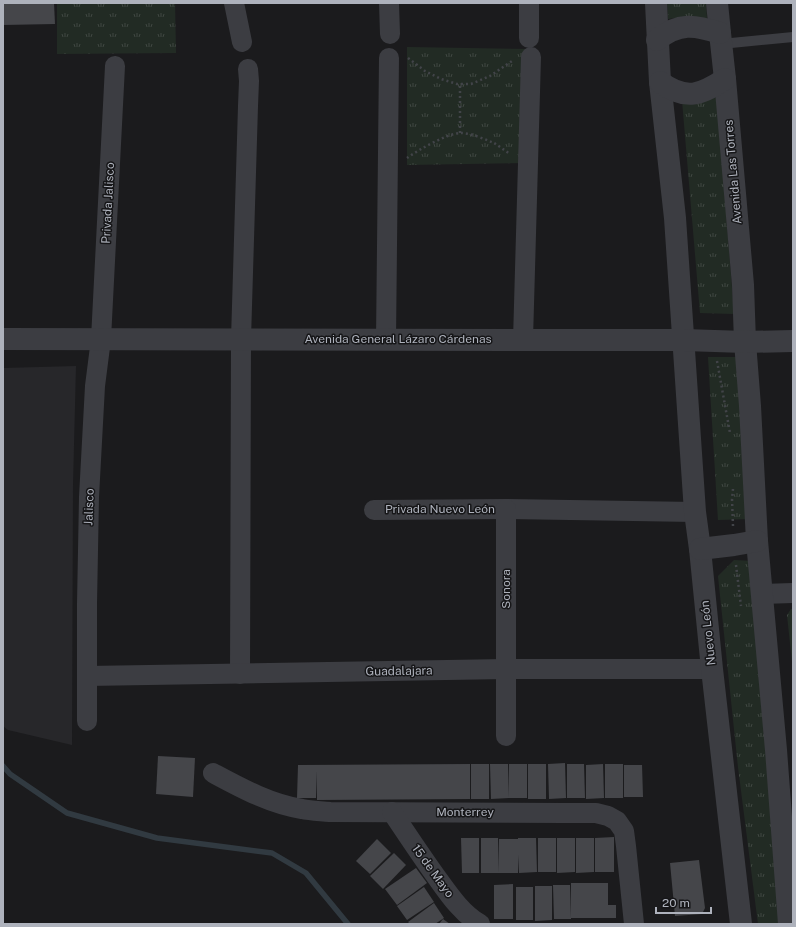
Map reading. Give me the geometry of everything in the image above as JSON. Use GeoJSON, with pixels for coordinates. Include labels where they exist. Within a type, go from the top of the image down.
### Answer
{"type":"FeatureCollection","features":[{"type":"Feature","properties":{"kind":"street"},"geometry":{"type":"LineString","coordinates":[[234,3],[242,42]]}},
{"type":"Feature","properties":{"kind":"street"},"geometry":{"type":"LineString","coordinates":[[389,3],[390,34]]}},
{"type":"Feature","properties":{"kind":"street"},"geometry":{"type":"LineString","coordinates":[[523,340],[528,166],[530,47],[529,3]]}},
{"type":"Feature","properties":{"kind":"street"},"geometry":{"type":"LineString","coordinates":[[656,3],[660,82],[675,218],[684,340]]}},
{"type":"Feature","properties":{"kind":"street","name":"Avenida Las Torres"},"geometry":{"type":"LineString","coordinates":[[717,3],[726,79],[743,285],[745,342]]}},
{"type":"Feature","properties":{"kind":"street"},"geometry":{"type":"LineString","coordinates":[[657,40],[674,29],[695,26],[705,28],[720,38]]}},
{"type":"Feature","properties":{"kind":"street"},"geometry":{"type":"LineString","coordinates":[[386,340],[398,57]]}},
{"type":"Feature","properties":{"kind":"street","name":"Privada Jalisco"},"geometry":{"type":"LineString","coordinates":[[100,339],[115,66]]}},
{"type":"Feature","properties":{"kind":"street"},"geometry":{"type":"LineString","coordinates":[[240,674],[241,339],[249,81],[248,69]]}},
{"type":"Feature","properties":{"kind":"street"},"geometry":{"type":"LineString","coordinates":[[660,82],[674,91],[691,94],[701,93],[726,79]]}},
{"type":"Feature","properties":{"kind":"street","name":"Avenida General Lázaro Cárdenas"},"geometry":{"type":"LineString","coordinates":[[3,339],[793,341]]}},
{"type":"Feature","properties":{"kind":"street","name":"Jalisco"},"geometry":{"type":"LineString","coordinates":[[87,676],[89,498],[95,386],[100,339]]}},
{"type":"Feature","properties":{"kind":"street","name":"Nuevo León"},"geometry":{"type":"LineString","coordinates":[[684,340],[695,512],[741,924]]}},
{"type":"Feature","properties":{"kind":"street"},"geometry":{"type":"LineString","coordinates":[[745,342],[750,406],[756,541],[776,750],[789,924]]}},
{"type":"Feature","properties":{"kind":"street","name":"Privada Nuevo León"},"geometry":{"type":"LineString","coordinates":[[374,510],[506,509],[695,512]]}},
{"type":"Feature","properties":{"kind":"street","name":"Sonora"},"geometry":{"type":"LineString","coordinates":[[506,509],[506,736]]}},
{"type":"Feature","properties":{"kind":"street"},"geometry":{"type":"LineString","coordinates":[[700,548],[734,545],[756,541]]}},
{"type":"Feature","properties":{"kind":"street"},"geometry":{"type":"LineString","coordinates":[[761,594],[793,593]]}},
{"type":"Feature","properties":{"kind":"street","name":"Guadalajara"},"geometry":{"type":"LineString","coordinates":[[87,676],[506,669],[712,669]]}},
{"type":"Feature","properties":{"kind":"street"},"geometry":{"type":"LineString","coordinates":[[87,676],[87,721]]}},
{"type":"Feature","properties":{"kind":"street","name":"Monterrey"},"geometry":{"type":"LineString","coordinates":[[213,773],[245,790],[273,802],[302,809],[330,812],[577,813],[608,816],[617,821],[624,832],[634,924]]}},
{"type":"Feature","properties":{"kind":"street","name":"15 de Mayo"},"geometry":{"type":"LineString","coordinates":[[392,812],[417,851],[450,897],[472,919],[480,924]]}},
{"type":"Feature","properties":{"kind":"lane"},"geometry":{"type":"LineString","coordinates":[[720,38],[793,37]]}},
{"type":"Feature","properties":{"kind":"path"},"geometry":{"type":"LineString","coordinates":[[398,57],[441,79],[460,84],[471,84],[490,76],[530,47]]}},
{"type":"Feature","properties":{"kind":"path"},"geometry":{"type":"LineString","coordinates":[[460,84],[460,133]]}},
{"type":"Feature","properties":{"kind":"path"},"geometry":{"type":"LineString","coordinates":[[407,158],[423,147],[460,133],[494,144],[518,158],[528,166]]}},
{"type":"Feature","properties":{"kind":"path"},"geometry":{"type":"LineString","coordinates":[[714,342],[731,439]]}},
{"type":"Feature","properties":{"kind":"path"},"geometry":{"type":"LineString","coordinates":[[733,484],[732,498],[734,545]]}},
{"type":"Feature","properties":{"kind":"shaded area"},"geometry":{"type":"Polygon","coordinates":[[[76,366],[73,485],[72,745],[8,730],[3,726],[3,368],[76,366]]]}},
{"type":"Feature","properties":{"kind":"green space"},"geometry":{"type":"Polygon","coordinates":[[[57,3],[175,3],[176,53],[57,54],[57,3]]]}},
{"type":"Feature","properties":{"kind":"green space"},"geometry":{"type":"Polygon","coordinates":[[[667,3],[706,3],[707,19],[668,19],[667,3]]]}},
{"type":"Feature","properties":{"kind":"green space"},"geometry":{"type":"Polygon","coordinates":[[[407,47],[529,49],[526,163],[407,165],[407,47]]]}},
{"type":"Feature","properties":{"kind":"green space"},"geometry":{"type":"Polygon","coordinates":[[[717,97],[734,314],[700,313],[682,100],[717,97]]]}},
{"type":"Feature","properties":{"kind":"green space"},"geometry":{"type":"Polygon","coordinates":[[[708,357],[738,357],[750,519],[718,520],[708,357]]]}},
{"type":"Feature","properties":{"kind":"green space"},"geometry":{"type":"Polygon","coordinates":[[[734,560],[753,561],[784,924],[758,924],[738,767],[718,576],[734,560]]]}},
{"type":"Feature","properties":{"kind":"green space"},"geometry":{"type":"Polygon","coordinates":[[[791,609],[793,609],[793,671],[787,615],[791,609]]]}},
{"type":"Feature","properties":{"kind":"building"},"geometry":{"type":"Polygon","coordinates":[[[3,3],[54,3],[55,24],[3,25],[3,3]]]}},
{"type":"Feature","properties":{"kind":"building"},"geometry":{"type":"Polygon","coordinates":[[[158,756],[195,758],[193,797],[156,794],[158,756]]]}},
{"type":"Feature","properties":{"kind":"building"},"geometry":{"type":"Polygon","coordinates":[[[565,763],[566,798],[549,799],[548,764],[565,763]]]}},
{"type":"Feature","properties":{"kind":"building"},"geometry":{"type":"Polygon","coordinates":[[[470,764],[470,799],[317,800],[317,771],[316,798],[297,798],[298,765],[470,764]]]}},
{"type":"Feature","properties":{"kind":"building"},"geometry":{"type":"Polygon","coordinates":[[[471,764],[489,764],[489,799],[471,799],[471,764]]]}},
{"type":"Feature","properties":{"kind":"building"},"geometry":{"type":"Polygon","coordinates":[[[490,764],[508,764],[509,798],[491,799],[490,764]]]}},
{"type":"Feature","properties":{"kind":"building"},"geometry":{"type":"Polygon","coordinates":[[[509,764],[527,764],[527,798],[509,798],[509,764]]]}},
{"type":"Feature","properties":{"kind":"building"},"geometry":{"type":"Polygon","coordinates":[[[528,764],[546,764],[546,799],[528,799],[528,764]]]}},
{"type":"Feature","properties":{"kind":"building"},"geometry":{"type":"Polygon","coordinates":[[[567,764],[584,764],[585,798],[567,798],[567,764]]]}},
{"type":"Feature","properties":{"kind":"building"},"geometry":{"type":"Polygon","coordinates":[[[603,764],[604,798],[586,799],[586,765],[603,764]]]}},
{"type":"Feature","properties":{"kind":"building"},"geometry":{"type":"Polygon","coordinates":[[[605,764],[623,764],[623,798],[605,798],[605,764]]]}},
{"type":"Feature","properties":{"kind":"building"},"geometry":{"type":"Polygon","coordinates":[[[624,765],[642,765],[643,797],[624,797],[624,765]]]}},
{"type":"Feature","properties":{"kind":"building"},"geometry":{"type":"Polygon","coordinates":[[[614,837],[614,872],[595,872],[595,838],[614,837]]]}},
{"type":"Feature","properties":{"kind":"building"},"geometry":{"type":"Polygon","coordinates":[[[461,838],[479,838],[479,873],[462,873],[461,838]]]}},
{"type":"Feature","properties":{"kind":"building"},"geometry":{"type":"Polygon","coordinates":[[[481,838],[498,838],[499,873],[481,873],[481,838]]]}},
{"type":"Feature","properties":{"kind":"building"},"geometry":{"type":"Polygon","coordinates":[[[536,838],[537,872],[519,873],[519,855],[518,873],[499,873],[499,839],[536,838]]]}},
{"type":"Feature","properties":{"kind":"building"},"geometry":{"type":"Polygon","coordinates":[[[538,838],[556,838],[556,872],[538,872],[538,838]]]}},
{"type":"Feature","properties":{"kind":"building"},"geometry":{"type":"Polygon","coordinates":[[[557,838],[575,838],[575,872],[557,873],[557,838]]]}},
{"type":"Feature","properties":{"kind":"building"},"geometry":{"type":"Polygon","coordinates":[[[576,838],[594,838],[594,872],[576,873],[576,838]]]}},
{"type":"Feature","properties":{"kind":"building"},"geometry":{"type":"Polygon","coordinates":[[[377,839],[391,853],[370,874],[356,861],[377,839]]]}},
{"type":"Feature","properties":{"kind":"building"},"geometry":{"type":"Polygon","coordinates":[[[394,853],[406,865],[383,889],[370,876],[394,853]]]}},
{"type":"Feature","properties":{"kind":"building"},"geometry":{"type":"Polygon","coordinates":[[[699,860],[705,908],[702,914],[675,916],[670,863],[699,860]]]}},
{"type":"Feature","properties":{"kind":"building"},"geometry":{"type":"Polygon","coordinates":[[[416,868],[427,883],[397,905],[385,889],[416,868]]]}},
{"type":"Feature","properties":{"kind":"building"},"geometry":{"type":"Polygon","coordinates":[[[571,883],[608,883],[608,905],[616,905],[616,918],[571,918],[571,883]]]}},
{"type":"Feature","properties":{"kind":"building"},"geometry":{"type":"Polygon","coordinates":[[[513,884],[513,919],[494,919],[494,885],[513,884]]]}},
{"type":"Feature","properties":{"kind":"building"},"geometry":{"type":"Polygon","coordinates":[[[553,885],[570,885],[571,919],[554,919],[553,885]]]}},
{"type":"Feature","properties":{"kind":"building"},"geometry":{"type":"Polygon","coordinates":[[[535,886],[552,886],[552,920],[535,921],[535,886]]]}},
{"type":"Feature","properties":{"kind":"building"},"geometry":{"type":"Polygon","coordinates":[[[424,887],[434,902],[407,920],[397,906],[424,887]]]}},
{"type":"Feature","properties":{"kind":"building"},"geometry":{"type":"Polygon","coordinates":[[[516,887],[533,887],[533,920],[516,920],[516,887]]]}},
{"type":"Feature","properties":{"kind":"building"},"geometry":{"type":"Polygon","coordinates":[[[434,903],[444,918],[435,924],[410,924],[408,922],[434,903]]]}},
{"type":"Feature","properties":{"kind":"building"},"geometry":{"type":"Polygon","coordinates":[[[443,919],[450,924],[439,924],[443,919]]]}},
{"type":"Feature","properties":{"kind":"waterway"},"geometry":{"type":"LineString","coordinates":[[3,766],[10,774],[67,813],[157,838],[272,853],[306,873],[348,924]]}}]}
